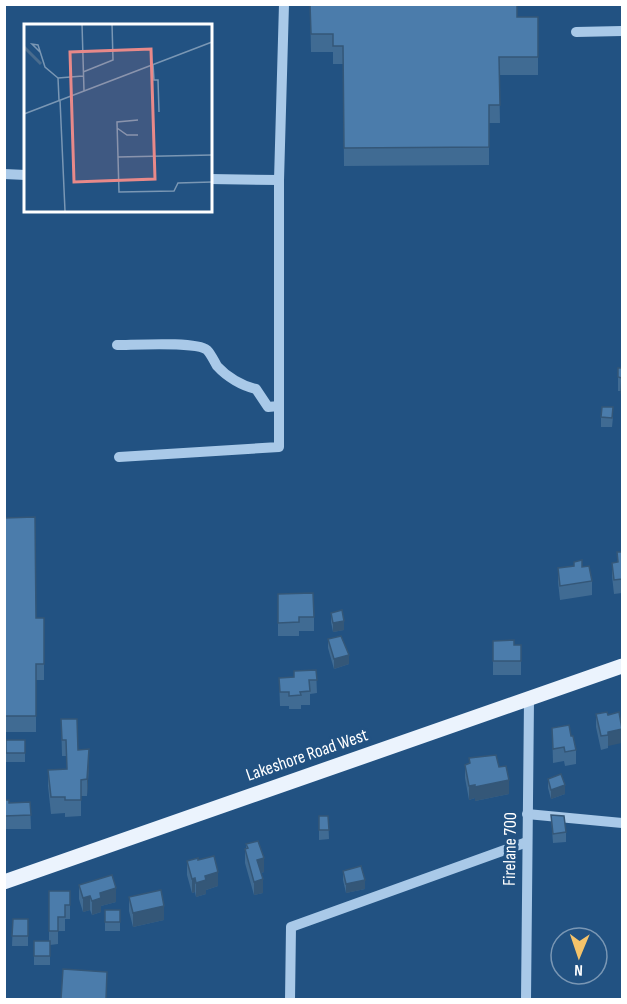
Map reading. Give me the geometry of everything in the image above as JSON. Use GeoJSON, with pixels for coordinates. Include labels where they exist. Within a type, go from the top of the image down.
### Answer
{"type":"FeatureCollection","features":[{"type":"Feature","properties":{"kind":"main road","name":"Lakeshore Road West"},"geometry":{"type":"LineString","coordinates":[[4,882],[622,666]]}},
{"type":"Feature","properties":{"kind":"street"},"geometry":{"type":"LineString","coordinates":[[119,457],[279,447],[279,180],[284,4]]}},
{"type":"Feature","properties":{"kind":"street"},"geometry":{"type":"LineString","coordinates":[[576,32],[622,31]]}},
{"type":"Feature","properties":{"kind":"street"},"geometry":{"type":"LineString","coordinates":[[4,174],[24,175]]}},
{"type":"Feature","properties":{"kind":"street"},"geometry":{"type":"LineString","coordinates":[[212,179],[279,180]]}},
{"type":"Feature","properties":{"kind":"street"},"geometry":{"type":"LineString","coordinates":[[117,345],[189,345],[206,349],[227,376],[246,387],[256,389],[267,406],[279,406]]}},
{"type":"Feature","properties":{"kind":"street","name":"Firelane 700"},"geometry":{"type":"LineString","coordinates":[[526,999],[529,700]]}},
{"type":"Feature","properties":{"kind":"street"},"geometry":{"type":"LineString","coordinates":[[527,814],[622,823]]}},
{"type":"Feature","properties":{"kind":"street"},"geometry":{"type":"LineString","coordinates":[[290,999],[291,927],[527,842]]}},
{"type":"Feature","properties":{"kind":"building"},"geometry":{"type":"Polygon","coordinates":[[[310,4],[517,4],[517,17],[538,17],[538,57],[499,57],[500,105],[489,105],[489,147],[344,148],[343,46],[333,46],[333,34],[311,34],[310,4]]]}},
{"type":"Feature","properties":{"kind":"building"},"geometry":{"type":"Polygon","coordinates":[[[618,368],[622,368],[622,378],[618,377],[618,368]]]}},
{"type":"Feature","properties":{"kind":"building"},"geometry":{"type":"Polygon","coordinates":[[[602,407],[613,407],[612,418],[601,417],[602,407]]]}},
{"type":"Feature","properties":{"kind":"building"},"geometry":{"type":"Polygon","coordinates":[[[35,517],[36,618],[44,618],[44,664],[36,664],[36,716],[4,716],[4,518],[35,517]]]}},
{"type":"Feature","properties":{"kind":"building"},"geometry":{"type":"Polygon","coordinates":[[[617,552],[622,552],[622,579],[614,580],[612,563],[618,562],[617,552]]]}},
{"type":"Feature","properties":{"kind":"building"},"geometry":{"type":"Polygon","coordinates":[[[582,560],[582,567],[589,566],[592,581],[560,586],[558,568],[574,566],[574,562],[582,560]]]}},
{"type":"Feature","properties":{"kind":"building"},"geometry":{"type":"Polygon","coordinates":[[[313,593],[314,617],[299,617],[299,622],[278,623],[278,594],[313,593]]]}},
{"type":"Feature","properties":{"kind":"building"},"geometry":{"type":"Polygon","coordinates":[[[342,610],[344,621],[333,623],[331,613],[342,610]]]}},
{"type":"Feature","properties":{"kind":"building"},"geometry":{"type":"Polygon","coordinates":[[[341,636],[349,655],[334,659],[328,639],[341,636]]]}},
{"type":"Feature","properties":{"kind":"building"},"geometry":{"type":"Polygon","coordinates":[[[514,640],[514,645],[521,645],[521,661],[493,661],[493,641],[514,640]]]}},
{"type":"Feature","properties":{"kind":"building"},"geometry":{"type":"Polygon","coordinates":[[[316,670],[317,680],[309,680],[310,691],[300,692],[301,695],[289,696],[289,692],[280,692],[279,678],[294,677],[294,671],[316,670]]]}},
{"type":"Feature","properties":{"kind":"building"},"geometry":{"type":"Polygon","coordinates":[[[607,712],[608,715],[619,712],[622,729],[601,736],[596,714],[607,712]]]}},
{"type":"Feature","properties":{"kind":"building"},"geometry":{"type":"Polygon","coordinates":[[[61,719],[77,719],[78,750],[89,749],[87,779],[81,780],[81,800],[51,797],[48,770],[67,769],[66,740],[62,740],[61,719]]]}},
{"type":"Feature","properties":{"kind":"building"},"geometry":{"type":"Polygon","coordinates":[[[569,725],[576,750],[565,752],[564,747],[553,749],[552,728],[569,725]]]}},
{"type":"Feature","properties":{"kind":"building"},"geometry":{"type":"Polygon","coordinates":[[[6,740],[25,740],[25,753],[6,753],[6,740]]]}},
{"type":"Feature","properties":{"kind":"building"},"geometry":{"type":"Polygon","coordinates":[[[496,755],[499,767],[506,766],[509,780],[475,787],[475,785],[469,786],[465,765],[470,763],[469,758],[496,755]]]}},
{"type":"Feature","properties":{"kind":"building"},"geometry":{"type":"Polygon","coordinates":[[[561,774],[565,785],[551,790],[548,779],[561,774]]]}},
{"type":"Feature","properties":{"kind":"building"},"geometry":{"type":"Polygon","coordinates":[[[4,800],[9,800],[9,803],[30,802],[31,815],[4,816],[4,800]]]}},
{"type":"Feature","properties":{"kind":"building"},"geometry":{"type":"Polygon","coordinates":[[[551,815],[564,816],[566,832],[553,834],[551,815]]]}},
{"type":"Feature","properties":{"kind":"building"},"geometry":{"type":"Polygon","coordinates":[[[319,816],[328,816],[329,830],[319,830],[319,816]]]}},
{"type":"Feature","properties":{"kind":"building"},"geometry":{"type":"Polygon","coordinates":[[[258,841],[264,858],[257,860],[263,879],[254,882],[245,849],[248,848],[246,844],[258,841]]]}},
{"type":"Feature","properties":{"kind":"building"},"geometry":{"type":"Polygon","coordinates":[[[214,856],[218,872],[205,876],[206,880],[196,883],[195,878],[192,879],[187,861],[214,856]]]}},
{"type":"Feature","properties":{"kind":"building"},"geometry":{"type":"Polygon","coordinates":[[[361,866],[365,880],[346,884],[343,871],[361,866]]]}},
{"type":"Feature","properties":{"kind":"building"},"geometry":{"type":"Polygon","coordinates":[[[112,875],[116,888],[100,893],[101,898],[92,901],[90,896],[83,898],[79,885],[112,875]]]}},
{"type":"Feature","properties":{"kind":"building"},"geometry":{"type":"Polygon","coordinates":[[[161,890],[164,906],[133,913],[129,897],[161,890]]]}},
{"type":"Feature","properties":{"kind":"building"},"geometry":{"type":"Polygon","coordinates":[[[49,891],[70,891],[70,905],[65,905],[65,917],[58,917],[58,931],[49,931],[49,891]]]}},
{"type":"Feature","properties":{"kind":"building"},"geometry":{"type":"Polygon","coordinates":[[[105,910],[120,910],[120,922],[105,922],[105,910]]]}},
{"type":"Feature","properties":{"kind":"building"},"geometry":{"type":"Polygon","coordinates":[[[13,919],[28,919],[28,936],[12,936],[13,919]]]}},
{"type":"Feature","properties":{"kind":"building"},"geometry":{"type":"Polygon","coordinates":[[[34,941],[50,941],[50,956],[34,956],[34,941]]]}},
{"type":"Feature","properties":{"kind":"building"},"geometry":{"type":"Polygon","coordinates":[[[63,969],[107,972],[106,999],[61,999],[63,969]]]}}]}
